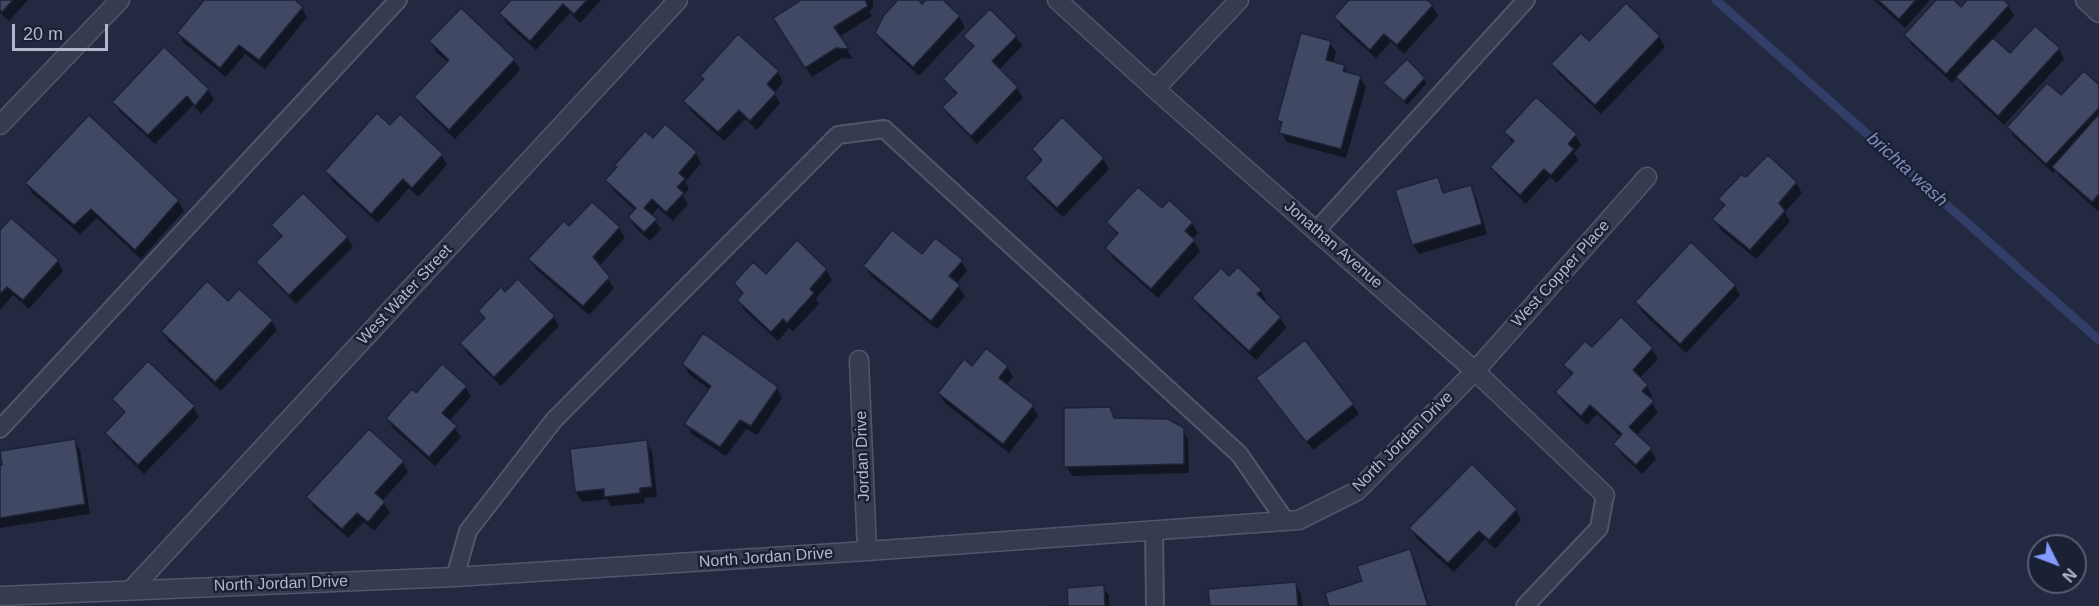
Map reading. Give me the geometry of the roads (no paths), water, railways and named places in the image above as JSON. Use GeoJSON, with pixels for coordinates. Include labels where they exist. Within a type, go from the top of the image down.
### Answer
{"type":"FeatureCollection","features":[{"type":"Feature","properties":{"kind":"street"},"geometry":{"type":"LineString","coordinates":[[0,125],[120,0]]}},
{"type":"Feature","properties":{"kind":"street","name":"West Water Street"},"geometry":{"type":"LineString","coordinates":[[132,590],[678,0]]}},
{"type":"Feature","properties":{"kind":"street","name":"Jonathan Avenue"},"geometry":{"type":"LineString","coordinates":[[1057,0],[1475,371],[1605,495]]}},
{"type":"Feature","properties":{"kind":"street"},"geometry":{"type":"LineString","coordinates":[[1155,89],[1239,0]]}},
{"type":"Feature","properties":{"kind":"street"},"geometry":{"type":"LineString","coordinates":[[2085,0],[2099,13]]}},
{"type":"Feature","properties":{"kind":"street","name":"West Copper Place"},"geometry":{"type":"LineString","coordinates":[[1475,371],[1647,177]]}},
{"type":"Feature","properties":{"kind":"street","name":"Jordan Drive"},"geometry":{"type":"LineString","coordinates":[[859,360],[867,551]]}},
{"type":"Feature","properties":{"kind":"street","name":"North Jordan Drive"},"geometry":{"type":"LineString","coordinates":[[0,596],[455,577],[867,551],[1299,520],[1357,491],[1475,371]]}},
{"type":"Feature","properties":{"kind":"lane"},"geometry":{"type":"LineString","coordinates":[[0,429],[398,0]]}},
{"type":"Feature","properties":{"kind":"lane"},"geometry":{"type":"LineString","coordinates":[[1316,231],[1526,0]]}},
{"type":"Feature","properties":{"kind":"lane"},"geometry":{"type":"LineString","coordinates":[[455,577],[468,531],[554,420],[837,135],[884,129],[1239,454],[1285,520]]}},
{"type":"Feature","properties":{"kind":"lane"},"geometry":{"type":"LineString","coordinates":[[1525,606],[1599,528],[1605,495]]}},
{"type":"Feature","properties":{"kind":"lane"},"geometry":{"type":"LineString","coordinates":[[1154,531],[1155,606]]}},
{"type":"Feature","properties":{"kind":"waterway","name":"brichta wash"},"geometry":{"type":"LineString","coordinates":[[1716,0],[2099,340]]}}]}
